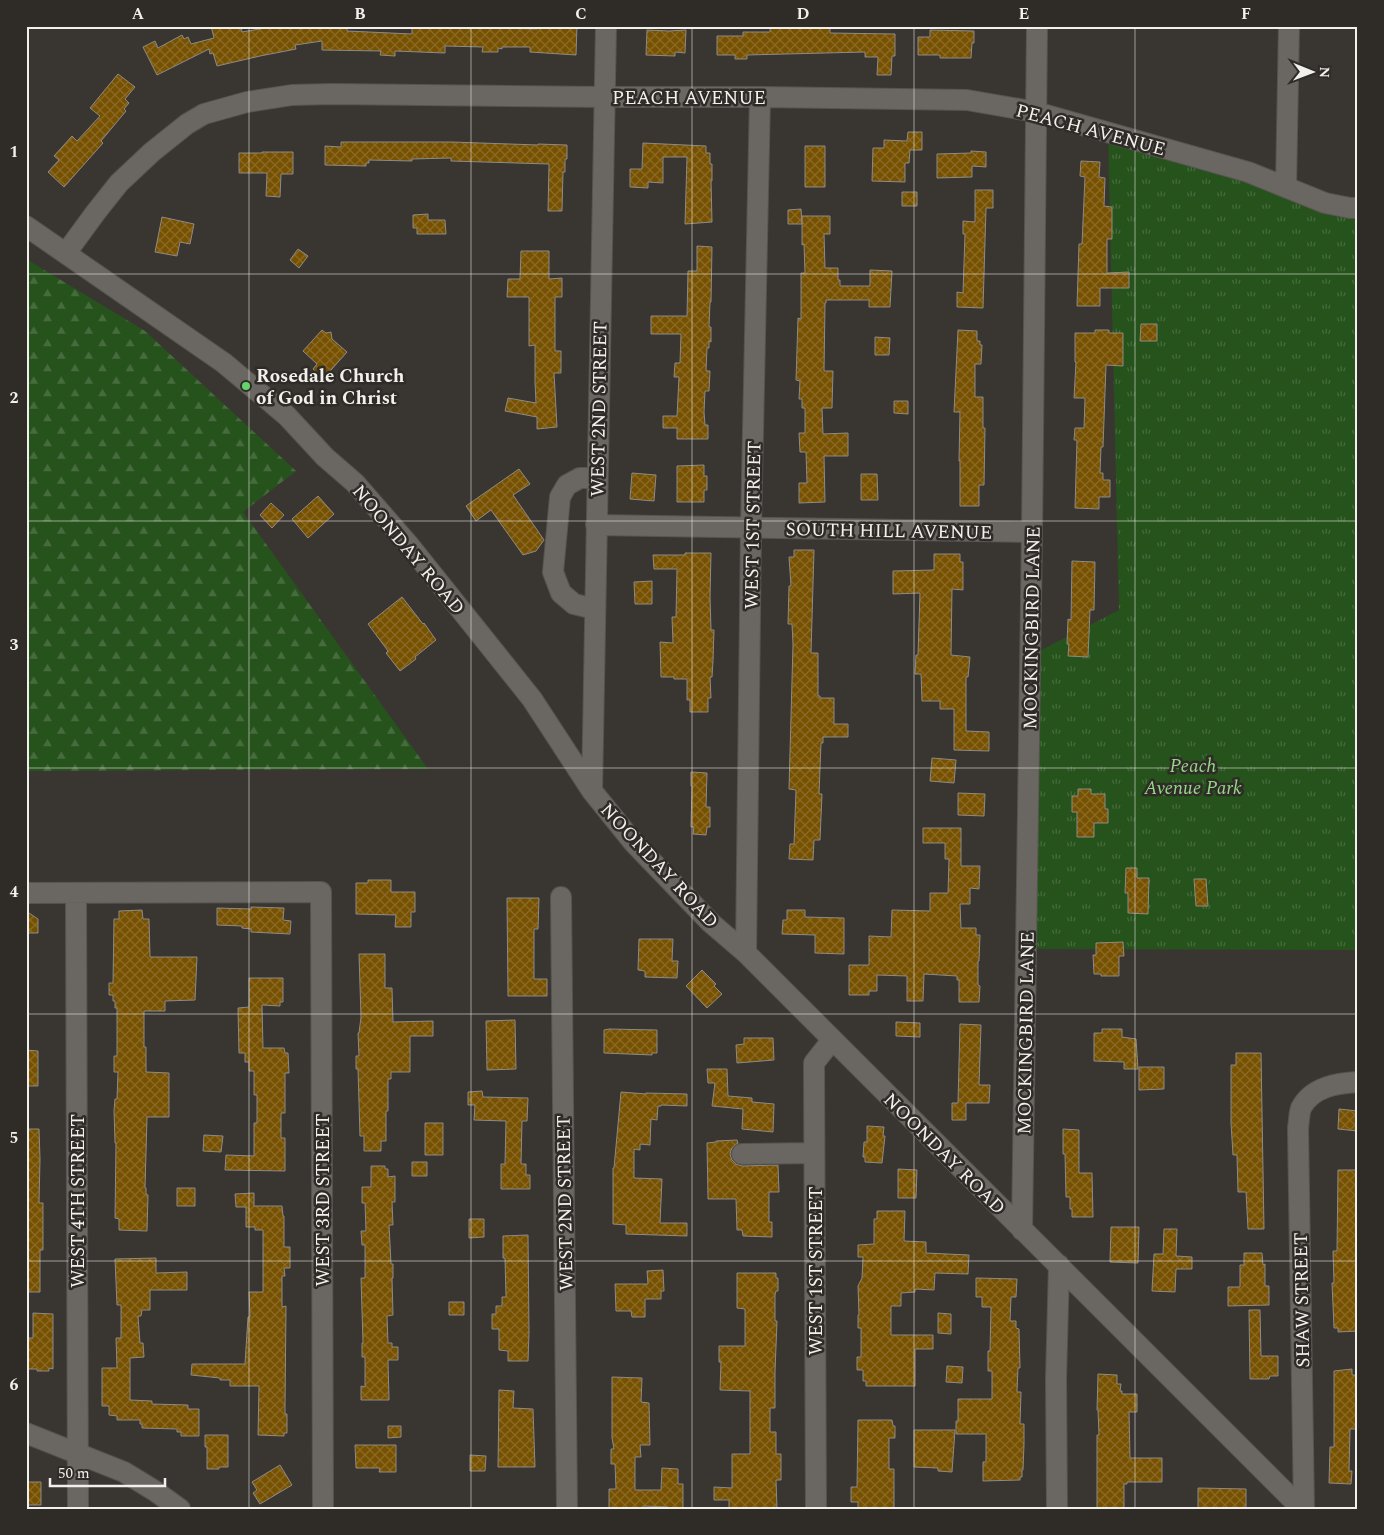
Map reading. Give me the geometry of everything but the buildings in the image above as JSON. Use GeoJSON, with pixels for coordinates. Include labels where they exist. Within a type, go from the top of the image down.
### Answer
{"type":"FeatureCollection","features":[{"type":"Feature","properties":{"kind":"street","name":"WEST 2ND STREET"},"geometry":{"type":"LineString","coordinates":[[592,791],[606,26]]}},
{"type":"Feature","properties":{"kind":"street","name":"MOCKINGBIRD LANE"},"geometry":{"type":"LineString","coordinates":[[1022,1230],[1037,26]]}},
{"type":"Feature","properties":{"kind":"street"},"geometry":{"type":"LineString","coordinates":[[1286,187],[1289,26]]}},
{"type":"Feature","properties":{"kind":"street","name":"PEACH AVENUE"},"geometry":{"type":"LineString","coordinates":[[66,253],[119,183],[152,152],[187,124],[204,114],[247,102],[292,96],[342,94],[967,100],[1036,112],[1248,172],[1325,203],[1358,208]]}},
{"type":"Feature","properties":{"kind":"street","name":"WEST 1ST STREET"},"geometry":{"type":"LineString","coordinates":[[746,953],[751,528],[760,97]]}},
{"type":"Feature","properties":{"kind":"street","name":"NOONDAY ROAD"},"geometry":{"type":"LineString","coordinates":[[26,226],[224,363],[286,416],[324,457],[355,483],[409,545],[532,699],[592,791],[640,850],[711,923],[746,953],[1022,1230],[1060,1265],[1303,1509]]}},
{"type":"Feature","properties":{"kind":"street"},"geometry":{"type":"LineString","coordinates":[[595,609],[574,604],[561,593],[553,572],[560,497],[567,485],[580,478],[597,478]]}},
{"type":"Feature","properties":{"kind":"street","name":"SOUTH HILL AVENUE"},"geometry":{"type":"LineString","coordinates":[[596,524],[1032,532]]}},
{"type":"Feature","properties":{"kind":"street","name":"WEST 3RD STREET"},"geometry":{"type":"LineString","coordinates":[[76,894],[320,892],[323,1509]]}},
{"type":"Feature","properties":{"kind":"street"},"geometry":{"type":"LineString","coordinates":[[26,893],[76,894]]}},
{"type":"Feature","properties":{"kind":"street","name":"WEST 4TH STREET"},"geometry":{"type":"LineString","coordinates":[[76,894],[78,1509]]}},
{"type":"Feature","properties":{"kind":"street","name":"WEST 2ND STREET"},"geometry":{"type":"LineString","coordinates":[[561,898],[567,1509]]}},
{"type":"Feature","properties":{"kind":"street","name":"WEST 1ST STREET"},"geometry":{"type":"LineString","coordinates":[[816,1509],[814,1063],[832,1040]]}},
{"type":"Feature","properties":{"kind":"street","name":"SHAW STREET"},"geometry":{"type":"LineString","coordinates":[[1303,1509],[1298,1128],[1301,1109],[1312,1094],[1335,1084],[1358,1082]]}},
{"type":"Feature","properties":{"kind":"street"},"geometry":{"type":"LineString","coordinates":[[742,1154],[814,1153]]}},
{"type":"Feature","properties":{"kind":"street"},"geometry":{"type":"LineString","coordinates":[[1057,1509],[1056,1380],[1060,1265]]}},
{"type":"Feature","properties":{"kind":"street"},"geometry":{"type":"LineString","coordinates":[[26,1433],[124,1472],[180,1509]]}},
{"type":"Feature","properties":{"kind":"green space","name":"Peach Avenue Park"},"geometry":{"type":"Polygon","coordinates":[[[1108,132],[1358,203],[1358,950],[1026,949],[1030,656],[1119,610],[1108,132]]]}},
{"type":"Feature","properties":{"kind":"green space"},"geometry":{"type":"Polygon","coordinates":[[[26,259],[145,331],[296,471],[243,512],[428,769],[26,771],[26,259]]]}},
{"type":"Feature","properties":{"kind":"place","name":"Rosedale Church of God in Christ"},"geometry":{"type":"Point","coordinates":[246,386]}}]}
